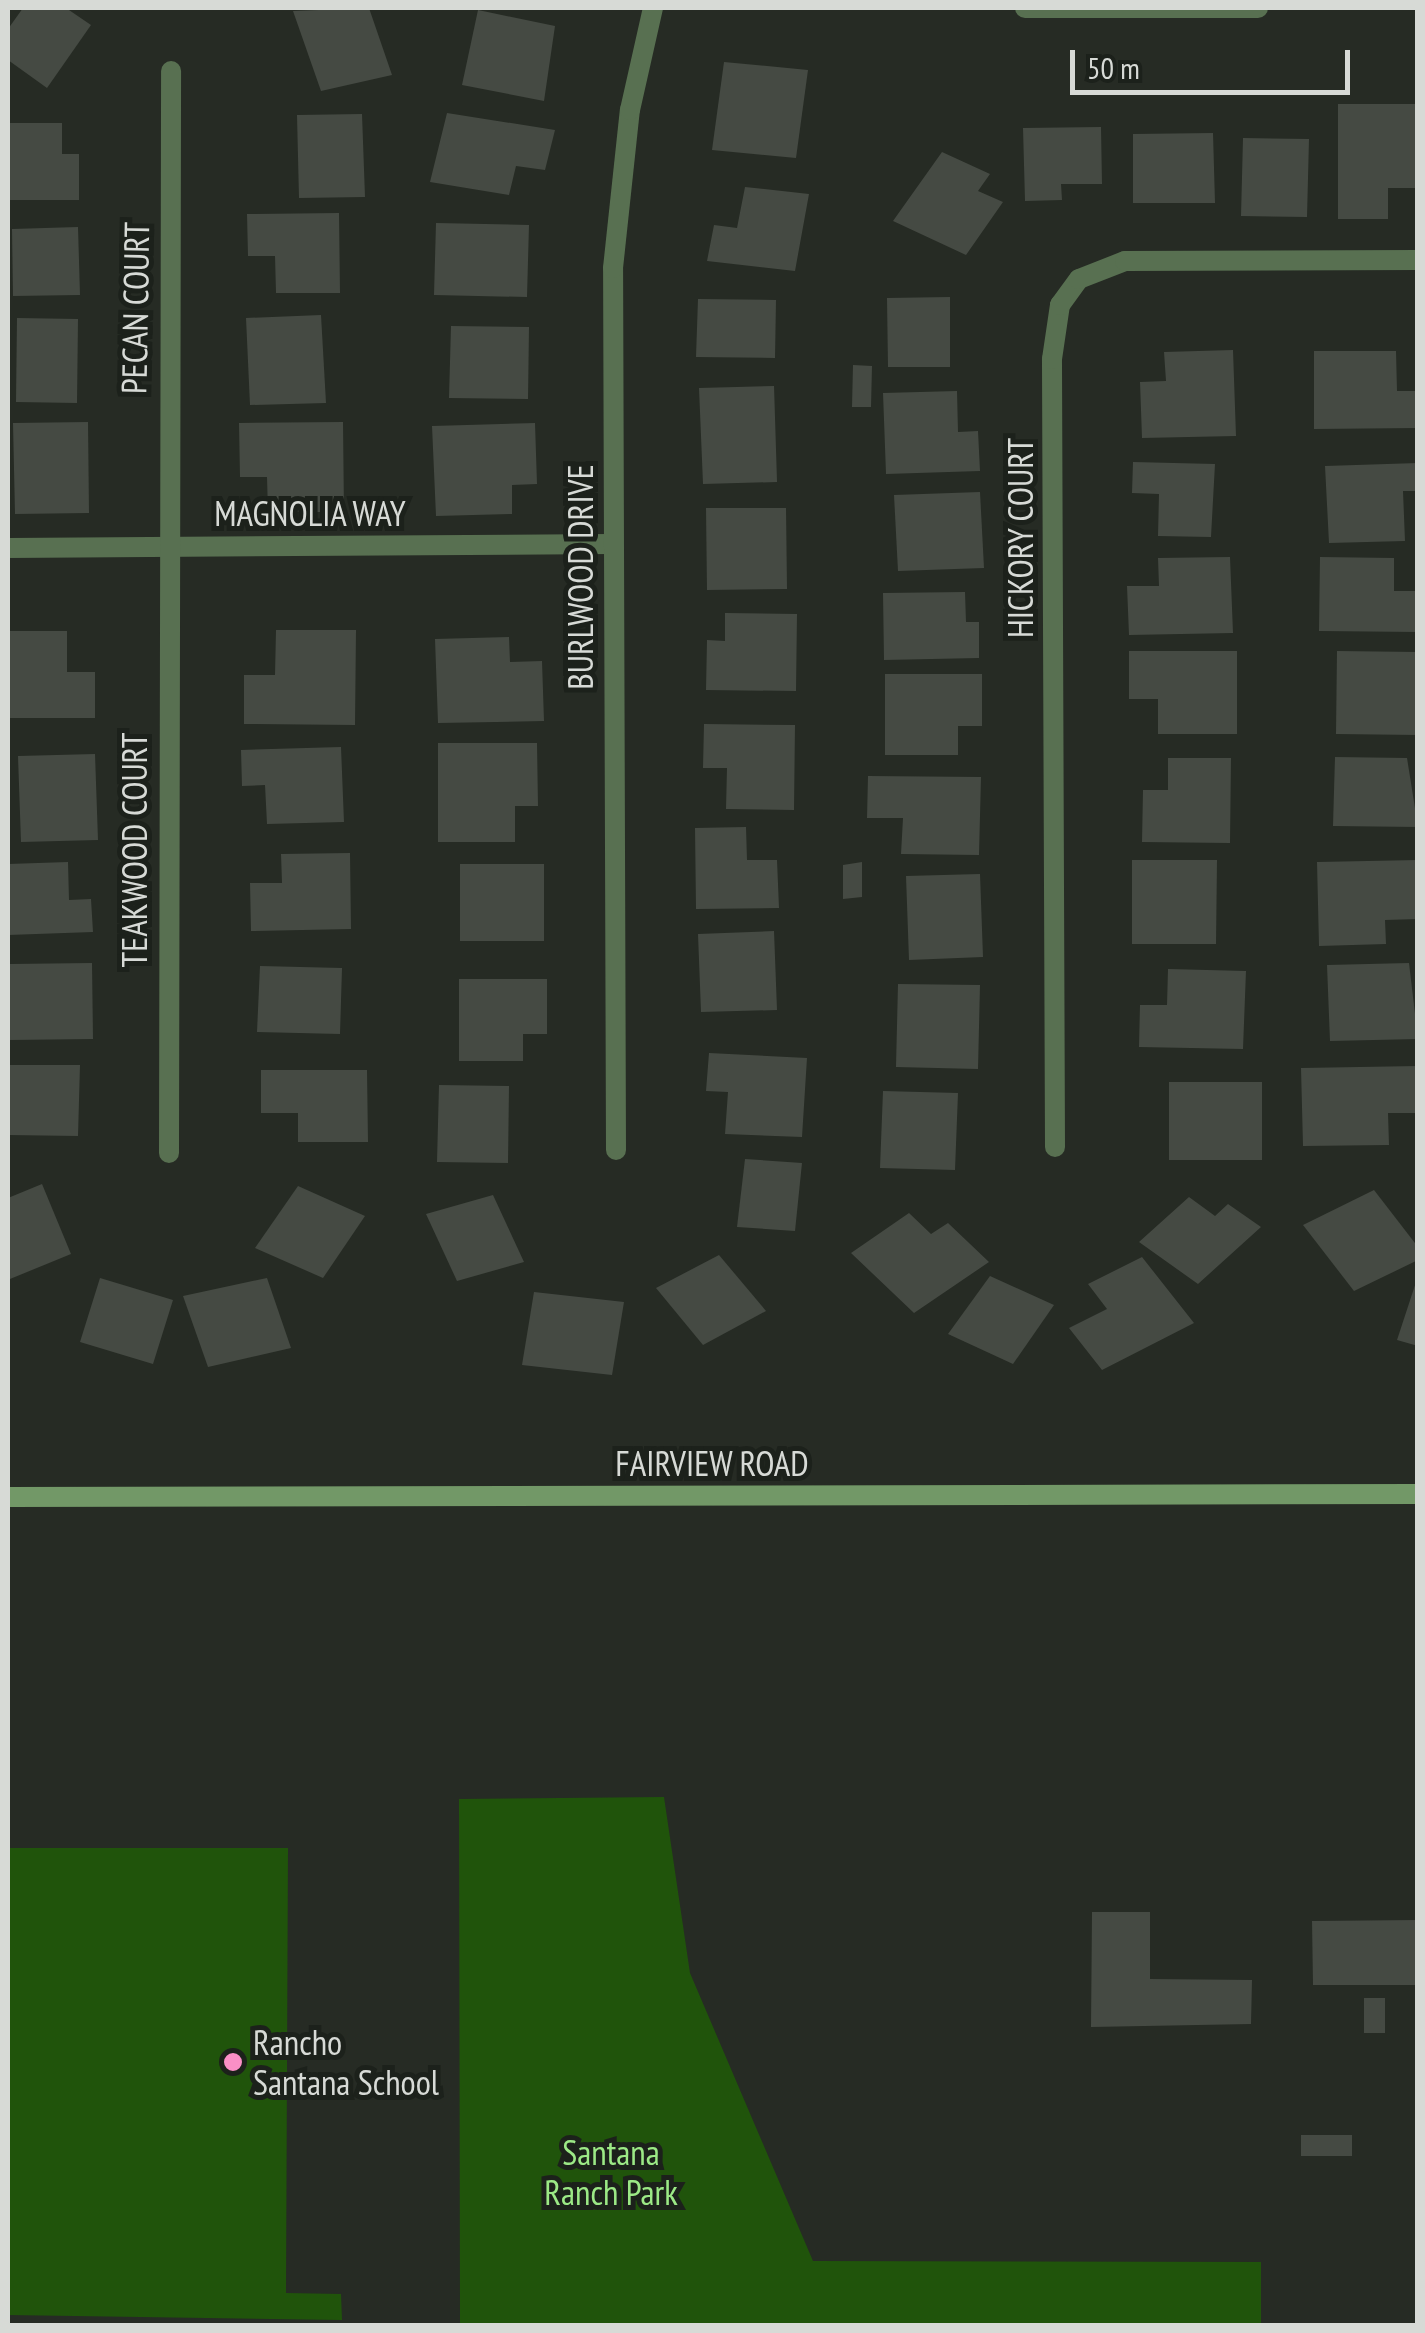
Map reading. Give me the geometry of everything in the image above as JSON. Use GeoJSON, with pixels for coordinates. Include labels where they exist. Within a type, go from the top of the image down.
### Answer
{"type":"FeatureCollection","features":[{"type":"Feature","properties":{"kind":"main road","name":"FAIRVIEW ROAD"},"geometry":{"type":"LineString","coordinates":[[8,1497],[1418,1494]]}},
{"type":"Feature","properties":{"kind":"street","name":"BURLWOOD DRIVE"},"geometry":{"type":"LineString","coordinates":[[616,1150],[612,544],[617,211],[653,8]]}},
{"type":"Feature","properties":{"kind":"street"},"geometry":{"type":"LineString","coordinates":[[1026,8],[1258,8]]}},
{"type":"Feature","properties":{"kind":"street","name":"PECAN COURT"},"geometry":{"type":"LineString","coordinates":[[164,546],[171,71]]}},
{"type":"Feature","properties":{"kind":"street","name":"HICKORY COURT"},"geometry":{"type":"LineString","coordinates":[[1055,1147],[1052,359],[1060,305],[1079,279],[1126,261],[1418,260]]}},
{"type":"Feature","properties":{"kind":"street","name":"MAGNOLIA WAY"},"geometry":{"type":"LineString","coordinates":[[8,548],[612,544]]}},
{"type":"Feature","properties":{"kind":"street","name":"TEAKWOOD COURT"},"geometry":{"type":"LineString","coordinates":[[164,546],[169,1153]]}},
{"type":"Feature","properties":{"kind":"green space","name":"Santana Ranch Park"},"geometry":{"type":"Polygon","coordinates":[[[664,1797],[690,1973],[813,2261],[1261,2262],[1261,2325],[460,2325],[459,1799],[664,1797]]]}},
{"type":"Feature","properties":{"kind":"green space"},"geometry":{"type":"Polygon","coordinates":[[[8,1848],[288,1848],[286,2293],[341,2294],[342,2320],[8,2315],[8,1848]]]}},
{"type":"Feature","properties":{"kind":"building"},"geometry":{"type":"Polygon","coordinates":[[[23,8],[66,8],[91,25],[47,88],[8,60],[8,29],[23,8]]]}},
{"type":"Feature","properties":{"kind":"building"},"geometry":{"type":"Polygon","coordinates":[[[369,8],[392,75],[321,91],[293,11],[369,8]]]}},
{"type":"Feature","properties":{"kind":"building"},"geometry":{"type":"Polygon","coordinates":[[[478,10],[555,26],[544,101],[462,85],[478,10]]]}},
{"type":"Feature","properties":{"kind":"building"},"geometry":{"type":"Polygon","coordinates":[[[724,62],[808,70],[796,158],[712,150],[724,62]]]}},
{"type":"Feature","properties":{"kind":"building"},"geometry":{"type":"Polygon","coordinates":[[[1338,104],[1418,104],[1418,188],[1388,188],[1388,219],[1338,219],[1338,104]]]}},
{"type":"Feature","properties":{"kind":"building"},"geometry":{"type":"Polygon","coordinates":[[[447,113],[555,130],[545,170],[516,166],[509,195],[430,182],[447,113]]]}},
{"type":"Feature","properties":{"kind":"building"},"geometry":{"type":"Polygon","coordinates":[[[362,114],[365,197],[299,198],[297,115],[362,114]]]}},
{"type":"Feature","properties":{"kind":"building"},"geometry":{"type":"Polygon","coordinates":[[[8,123],[62,123],[62,154],[79,154],[79,200],[8,200],[8,123]]]}},
{"type":"Feature","properties":{"kind":"building"},"geometry":{"type":"Polygon","coordinates":[[[1101,127],[1102,184],[1061,184],[1062,200],[1025,201],[1023,128],[1101,127]]]}},
{"type":"Feature","properties":{"kind":"building"},"geometry":{"type":"Polygon","coordinates":[[[1213,133],[1215,203],[1133,203],[1133,134],[1213,133]]]}},
{"type":"Feature","properties":{"kind":"building"},"geometry":{"type":"Polygon","coordinates":[[[1243,138],[1309,139],[1307,217],[1241,216],[1243,138]]]}},
{"type":"Feature","properties":{"kind":"building"},"geometry":{"type":"Polygon","coordinates":[[[942,152],[990,174],[978,191],[1003,202],[966,255],[893,221],[942,152]]]}},
{"type":"Feature","properties":{"kind":"building"},"geometry":{"type":"Polygon","coordinates":[[[745,187],[809,194],[795,271],[707,261],[714,225],[737,228],[745,187]]]}},
{"type":"Feature","properties":{"kind":"building"},"geometry":{"type":"Polygon","coordinates":[[[339,213],[340,293],[276,293],[275,256],[248,256],[247,214],[339,213]]]}},
{"type":"Feature","properties":{"kind":"building"},"geometry":{"type":"Polygon","coordinates":[[[436,223],[529,225],[527,297],[434,295],[436,223]]]}},
{"type":"Feature","properties":{"kind":"building"},"geometry":{"type":"Polygon","coordinates":[[[78,227],[80,295],[13,296],[12,229],[78,227]]]}},
{"type":"Feature","properties":{"kind":"building"},"geometry":{"type":"Polygon","coordinates":[[[950,297],[950,367],[888,367],[887,298],[950,297]]]}},
{"type":"Feature","properties":{"kind":"building"},"geometry":{"type":"Polygon","coordinates":[[[698,299],[776,300],[775,358],[696,357],[698,299]]]}},
{"type":"Feature","properties":{"kind":"building"},"geometry":{"type":"Polygon","coordinates":[[[321,315],[326,403],[250,405],[246,318],[321,315]]]}},
{"type":"Feature","properties":{"kind":"building"},"geometry":{"type":"Polygon","coordinates":[[[17,318],[78,319],[77,403],[16,402],[17,318]]]}},
{"type":"Feature","properties":{"kind":"building"},"geometry":{"type":"Polygon","coordinates":[[[451,326],[529,327],[528,399],[449,398],[451,326]]]}},
{"type":"Feature","properties":{"kind":"building"},"geometry":{"type":"Polygon","coordinates":[[[1233,350],[1236,436],[1142,438],[1140,382],[1166,381],[1164,352],[1233,350]]]}},
{"type":"Feature","properties":{"kind":"building"},"geometry":{"type":"Polygon","coordinates":[[[1314,351],[1396,351],[1397,391],[1418,391],[1418,428],[1314,429],[1314,351]]]}},
{"type":"Feature","properties":{"kind":"building"},"geometry":{"type":"Polygon","coordinates":[[[853,365],[872,366],[871,407],[852,407],[853,365]]]}},
{"type":"Feature","properties":{"kind":"building"},"geometry":{"type":"Polygon","coordinates":[[[774,386],[777,482],[703,484],[699,388],[774,386]]]}},
{"type":"Feature","properties":{"kind":"building"},"geometry":{"type":"Polygon","coordinates":[[[957,391],[958,432],[978,431],[980,471],[886,474],[883,393],[957,391]]]}},
{"type":"Feature","properties":{"kind":"building"},"geometry":{"type":"Polygon","coordinates":[[[88,422],[89,513],[15,514],[13,423],[88,422]]]}},
{"type":"Feature","properties":{"kind":"building"},"geometry":{"type":"Polygon","coordinates":[[[343,422],[344,512],[268,512],[267,477],[240,477],[239,423],[343,422]]]}},
{"type":"Feature","properties":{"kind":"building"},"geometry":{"type":"Polygon","coordinates":[[[535,423],[537,484],[512,485],[512,514],[436,516],[432,426],[535,423]]]}},
{"type":"Feature","properties":{"kind":"building"},"geometry":{"type":"Polygon","coordinates":[[[1133,462],[1215,464],[1211,537],[1158,536],[1159,494],[1132,493],[1133,462]]]}},
{"type":"Feature","properties":{"kind":"building"},"geometry":{"type":"Polygon","coordinates":[[[1418,463],[1418,491],[1403,491],[1405,541],[1329,543],[1325,466],[1418,463]]]}},
{"type":"Feature","properties":{"kind":"building"},"geometry":{"type":"Polygon","coordinates":[[[980,492],[984,568],[898,571],[894,495],[980,492]]]}},
{"type":"Feature","properties":{"kind":"building"},"geometry":{"type":"Polygon","coordinates":[[[706,508],[786,508],[787,589],[707,590],[706,508]]]}},
{"type":"Feature","properties":{"kind":"building"},"geometry":{"type":"Polygon","coordinates":[[[1230,557],[1233,633],[1129,635],[1127,586],[1159,586],[1158,558],[1230,557]]]}},
{"type":"Feature","properties":{"kind":"building"},"geometry":{"type":"Polygon","coordinates":[[[1320,557],[1394,558],[1394,591],[1418,591],[1418,632],[1319,631],[1320,557]]]}},
{"type":"Feature","properties":{"kind":"building"},"geometry":{"type":"Polygon","coordinates":[[[965,592],[966,622],[979,622],[979,658],[884,660],[883,593],[965,592]]]}},
{"type":"Feature","properties":{"kind":"building"},"geometry":{"type":"Polygon","coordinates":[[[725,613],[797,614],[796,691],[706,690],[707,640],[725,641],[725,613]]]}},
{"type":"Feature","properties":{"kind":"building"},"geometry":{"type":"Polygon","coordinates":[[[276,630],[356,630],[355,725],[244,724],[244,675],[275,675],[276,630]]]}},
{"type":"Feature","properties":{"kind":"building"},"geometry":{"type":"Polygon","coordinates":[[[8,631],[67,631],[67,672],[95,672],[95,718],[8,718],[8,631]]]}},
{"type":"Feature","properties":{"kind":"building"},"geometry":{"type":"Polygon","coordinates":[[[509,637],[510,662],[542,661],[544,721],[438,723],[435,639],[509,637]]]}},
{"type":"Feature","properties":{"kind":"building"},"geometry":{"type":"Polygon","coordinates":[[[1129,651],[1237,651],[1237,734],[1158,734],[1158,699],[1129,699],[1129,651]]]}},
{"type":"Feature","properties":{"kind":"building"},"geometry":{"type":"Polygon","coordinates":[[[1337,651],[1418,652],[1418,735],[1336,734],[1337,651]]]}},
{"type":"Feature","properties":{"kind":"building"},"geometry":{"type":"Polygon","coordinates":[[[885,674],[982,674],[982,726],[958,726],[958,755],[885,755],[885,674]]]}},
{"type":"Feature","properties":{"kind":"building"},"geometry":{"type":"Polygon","coordinates":[[[704,724],[795,725],[794,810],[726,809],[727,768],[703,768],[704,724]]]}},
{"type":"Feature","properties":{"kind":"building"},"geometry":{"type":"Polygon","coordinates":[[[438,743],[537,743],[538,806],[515,806],[515,842],[438,842],[438,743]]]}},
{"type":"Feature","properties":{"kind":"building"},"geometry":{"type":"Polygon","coordinates":[[[341,747],[344,822],[267,824],[265,785],[242,786],[241,750],[341,747]]]}},
{"type":"Feature","properties":{"kind":"building"},"geometry":{"type":"Polygon","coordinates":[[[95,754],[98,840],[21,842],[18,756],[95,754]]]}},
{"type":"Feature","properties":{"kind":"building"},"geometry":{"type":"Polygon","coordinates":[[[1335,757],[1407,758],[1418,827],[1333,826],[1335,757]]]}},
{"type":"Feature","properties":{"kind":"building"},"geometry":{"type":"Polygon","coordinates":[[[1168,758],[1231,758],[1230,843],[1142,842],[1143,790],[1168,790],[1168,758]]]}},
{"type":"Feature","properties":{"kind":"building"},"geometry":{"type":"Polygon","coordinates":[[[868,776],[981,777],[979,855],[901,854],[903,818],[867,818],[868,776]]]}},
{"type":"Feature","properties":{"kind":"building"},"geometry":{"type":"Polygon","coordinates":[[[746,827],[747,860],[777,860],[779,908],[696,909],[695,828],[746,827]]]}},
{"type":"Feature","properties":{"kind":"building"},"geometry":{"type":"Polygon","coordinates":[[[350,853],[351,929],[251,931],[250,883],[282,883],[281,854],[350,853]]]}},
{"type":"Feature","properties":{"kind":"building"},"geometry":{"type":"Polygon","coordinates":[[[1132,860],[1217,860],[1216,944],[1132,944],[1132,860]]]}},
{"type":"Feature","properties":{"kind":"building"},"geometry":{"type":"Polygon","coordinates":[[[1418,860],[1418,919],[1385,920],[1386,944],[1319,946],[1317,862],[1418,860]]]}},
{"type":"Feature","properties":{"kind":"building"},"geometry":{"type":"Polygon","coordinates":[[[68,862],[69,900],[91,899],[93,932],[8,935],[8,864],[68,862]]]}},
{"type":"Feature","properties":{"kind":"building"},"geometry":{"type":"Polygon","coordinates":[[[862,862],[862,897],[843,899],[843,865],[862,862]]]}},
{"type":"Feature","properties":{"kind":"building"},"geometry":{"type":"Polygon","coordinates":[[[460,864],[544,864],[544,941],[460,941],[460,864]]]}},
{"type":"Feature","properties":{"kind":"building"},"geometry":{"type":"Polygon","coordinates":[[[980,874],[983,957],[909,960],[906,876],[980,874]]]}},
{"type":"Feature","properties":{"kind":"building"},"geometry":{"type":"Polygon","coordinates":[[[774,931],[777,1010],[701,1012],[698,934],[774,931]]]}},
{"type":"Feature","properties":{"kind":"building"},"geometry":{"type":"Polygon","coordinates":[[[92,963],[93,1039],[10,1040],[10,964],[92,963]]]}},
{"type":"Feature","properties":{"kind":"building"},"geometry":{"type":"Polygon","coordinates":[[[1409,963],[1418,1039],[1330,1041],[1327,965],[1409,963]]]}},
{"type":"Feature","properties":{"kind":"building"},"geometry":{"type":"Polygon","coordinates":[[[260,966],[342,968],[340,1034],[257,1032],[260,966]]]}},
{"type":"Feature","properties":{"kind":"building"},"geometry":{"type":"Polygon","coordinates":[[[1168,969],[1246,971],[1243,1049],[1139,1047],[1140,1005],[1167,1005],[1168,969]]]}},
{"type":"Feature","properties":{"kind":"building"},"geometry":{"type":"Polygon","coordinates":[[[459,979],[547,979],[547,1034],[523,1034],[523,1061],[459,1061],[459,979]]]}},
{"type":"Feature","properties":{"kind":"building"},"geometry":{"type":"Polygon","coordinates":[[[898,984],[980,985],[978,1069],[896,1067],[898,984]]]}},
{"type":"Feature","properties":{"kind":"building"},"geometry":{"type":"Polygon","coordinates":[[[709,1053],[807,1058],[802,1137],[725,1134],[728,1092],[706,1091],[709,1053]]]}},
{"type":"Feature","properties":{"kind":"building"},"geometry":{"type":"Polygon","coordinates":[[[8,1065],[80,1065],[78,1136],[8,1135],[8,1065]]]}},
{"type":"Feature","properties":{"kind":"building"},"geometry":{"type":"Polygon","coordinates":[[[1418,1066],[1418,1113],[1388,1113],[1389,1145],[1303,1146],[1301,1068],[1418,1066]]]}},
{"type":"Feature","properties":{"kind":"building"},"geometry":{"type":"Polygon","coordinates":[[[261,1070],[367,1070],[368,1142],[298,1142],[298,1113],[261,1113],[261,1070]]]}},
{"type":"Feature","properties":{"kind":"building"},"geometry":{"type":"Polygon","coordinates":[[[1169,1082],[1262,1082],[1262,1160],[1169,1160],[1169,1082]]]}},
{"type":"Feature","properties":{"kind":"building"},"geometry":{"type":"Polygon","coordinates":[[[439,1085],[509,1086],[508,1163],[437,1162],[439,1085]]]}},
{"type":"Feature","properties":{"kind":"building"},"geometry":{"type":"Polygon","coordinates":[[[883,1091],[958,1093],[955,1170],[880,1168],[883,1091]]]}},
{"type":"Feature","properties":{"kind":"building"},"geometry":{"type":"Polygon","coordinates":[[[745,1159],[802,1163],[795,1231],[737,1227],[745,1159]]]}},
{"type":"Feature","properties":{"kind":"building"},"geometry":{"type":"Polygon","coordinates":[[[42,1184],[71,1254],[10,1279],[8,1198],[42,1184]]]}},
{"type":"Feature","properties":{"kind":"building"},"geometry":{"type":"Polygon","coordinates":[[[298,1186],[365,1216],[323,1278],[255,1248],[298,1186]]]}},
{"type":"Feature","properties":{"kind":"building"},"geometry":{"type":"Polygon","coordinates":[[[1374,1190],[1418,1247],[1418,1260],[1354,1291],[1303,1225],[1374,1190]]]}},
{"type":"Feature","properties":{"kind":"building"},"geometry":{"type":"Polygon","coordinates":[[[493,1195],[524,1262],[457,1281],[426,1214],[493,1195]]]}},
{"type":"Feature","properties":{"kind":"building"},"geometry":{"type":"Polygon","coordinates":[[[1189,1197],[1215,1216],[1228,1204],[1261,1227],[1198,1284],[1139,1242],[1189,1197]]]}},
{"type":"Feature","properties":{"kind":"building"},"geometry":{"type":"Polygon","coordinates":[[[909,1213],[931,1234],[948,1223],[989,1262],[914,1313],[851,1253],[909,1213]]]}},
{"type":"Feature","properties":{"kind":"building"},"geometry":{"type":"Polygon","coordinates":[[[719,1255],[766,1311],[703,1345],[656,1288],[719,1255]]]}},
{"type":"Feature","properties":{"kind":"building"},"geometry":{"type":"Polygon","coordinates":[[[1142,1257],[1194,1323],[1102,1370],[1069,1328],[1107,1309],[1088,1284],[1142,1257]]]}},
{"type":"Feature","properties":{"kind":"building"},"geometry":{"type":"Polygon","coordinates":[[[990,1276],[1054,1305],[1013,1364],[948,1334],[990,1276]]]}},
{"type":"Feature","properties":{"kind":"building"},"geometry":{"type":"Polygon","coordinates":[[[1418,1276],[1418,1346],[1397,1340],[1418,1276]]]}},
{"type":"Feature","properties":{"kind":"building"},"geometry":{"type":"Polygon","coordinates":[[[100,1278],[173,1300],[153,1364],[80,1342],[100,1278]]]}},
{"type":"Feature","properties":{"kind":"building"},"geometry":{"type":"Polygon","coordinates":[[[267,1278],[291,1348],[208,1367],[183,1296],[267,1278]]]}},
{"type":"Feature","properties":{"kind":"building"},"geometry":{"type":"Polygon","coordinates":[[[534,1292],[624,1302],[612,1375],[522,1365],[534,1292]]]}},
{"type":"Feature","properties":{"kind":"building"},"geometry":{"type":"Polygon","coordinates":[[[1092,1912],[1150,1912],[1150,1979],[1252,1980],[1251,2024],[1091,2027],[1092,1912]]]}},
{"type":"Feature","properties":{"kind":"building"},"geometry":{"type":"Polygon","coordinates":[[[1418,1920],[1418,1985],[1313,1985],[1312,1921],[1418,1920]]]}},
{"type":"Feature","properties":{"kind":"building"},"geometry":{"type":"Polygon","coordinates":[[[1364,1998],[1385,1998],[1385,2033],[1364,2033],[1364,1998]]]}},
{"type":"Feature","properties":{"kind":"building"},"geometry":{"type":"Polygon","coordinates":[[[1301,2135],[1352,2135],[1352,2156],[1301,2156],[1301,2135]]]}},
{"type":"Feature","properties":{"kind":"place","name":"Rancho Santana School"},"geometry":{"type":"Point","coordinates":[233,2062]}}]}
